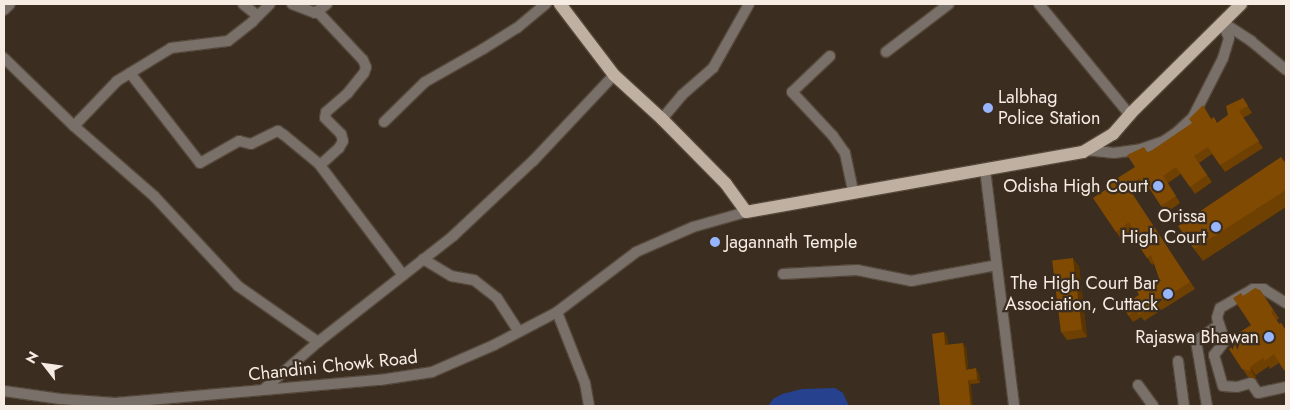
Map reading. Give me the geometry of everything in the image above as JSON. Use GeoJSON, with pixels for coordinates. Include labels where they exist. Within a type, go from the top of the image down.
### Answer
{"type":"FeatureCollection","features":[{"type":"Feature","properties":{"kind":"main road"},"geometry":{"type":"LineString","coordinates":[[560,4],[614,75],[662,119],[726,184],[746,212],[1086,150],[1113,134],[1241,4]]}},
{"type":"Feature","properties":{"kind":"street"},"geometry":{"type":"LineString","coordinates":[[4,10],[10,4]]}},
{"type":"Feature","properties":{"kind":"street"},"geometry":{"type":"LineString","coordinates":[[243,4],[258,16]]}},
{"type":"Feature","properties":{"kind":"street"},"geometry":{"type":"LineString","coordinates":[[74,126],[117,80],[171,48],[228,41],[270,4]]}},
{"type":"Feature","properties":{"kind":"street"},"geometry":{"type":"LineString","coordinates":[[292,4],[315,13],[327,4]]}},
{"type":"Feature","properties":{"kind":"street"},"geometry":{"type":"LineString","coordinates":[[384,122],[425,82],[503,36],[546,4]]}},
{"type":"Feature","properties":{"kind":"street"},"geometry":{"type":"LineString","coordinates":[[662,119],[682,95],[713,68],[749,4]]}},
{"type":"Feature","properties":{"kind":"street"},"geometry":{"type":"LineString","coordinates":[[886,52],[949,4]]}},
{"type":"Feature","properties":{"kind":"street"},"geometry":{"type":"LineString","coordinates":[[1039,4],[1130,115]]}},
{"type":"Feature","properties":{"kind":"street"},"geometry":{"type":"LineString","coordinates":[[317,11],[363,60],[366,67],[364,73],[348,92],[326,112],[325,118],[338,129],[343,141],[339,148],[320,165]]}},
{"type":"Feature","properties":{"kind":"street"},"geometry":{"type":"LineString","coordinates":[[1222,22],[1251,41],[1286,70]]}},
{"type":"Feature","properties":{"kind":"street"},"geometry":{"type":"LineString","coordinates":[[1086,150],[1114,153],[1141,149],[1164,141],[1176,133],[1193,116],[1223,58],[1228,38],[1222,22]]}},
{"type":"Feature","properties":{"kind":"street"},"geometry":{"type":"LineString","coordinates":[[830,56],[792,92],[833,136],[845,152],[853,192]]}},
{"type":"Feature","properties":{"kind":"street"},"geometry":{"type":"LineString","coordinates":[[4,58],[74,126],[154,196],[238,286],[318,342]]}},
{"type":"Feature","properties":{"kind":"street"},"geometry":{"type":"LineString","coordinates":[[130,73],[200,163],[231,144],[239,141],[251,144],[278,131],[320,165],[403,275]]}},
{"type":"Feature","properties":{"kind":"street"},"geometry":{"type":"LineString","coordinates":[[264,389],[318,342],[453,236],[533,161],[614,75]]}},
{"type":"Feature","properties":{"kind":"street"},"geometry":{"type":"LineString","coordinates":[[985,169],[1014,406]]}},
{"type":"Feature","properties":{"kind":"street","name":"Chandini Chowk Road"},"geometry":{"type":"LineString","coordinates":[[4,391],[60,399],[115,403],[380,380],[432,372],[519,332],[557,312],[636,252],[693,227],[746,212]]}},
{"type":"Feature","properties":{"kind":"street"},"geometry":{"type":"LineString","coordinates":[[423,260],[451,276],[474,280],[497,298],[519,332]]}},
{"type":"Feature","properties":{"kind":"street"},"geometry":{"type":"LineString","coordinates":[[783,274],[857,270],[912,280],[997,265]]}},
{"type":"Feature","properties":{"kind":"street"},"geometry":{"type":"LineString","coordinates":[[1286,303],[1264,289],[1254,289],[1220,308],[1217,318],[1225,341],[1214,355],[1223,386],[1237,387],[1251,383],[1258,393],[1286,387]]}},
{"type":"Feature","properties":{"kind":"street"},"geometry":{"type":"LineString","coordinates":[[557,312],[585,383],[589,406]]}},
{"type":"Feature","properties":{"kind":"street"},"geometry":{"type":"LineString","coordinates":[[1207,406],[1196,341],[1219,325]]}},
{"type":"Feature","properties":{"kind":"street"},"geometry":{"type":"LineString","coordinates":[[1178,361],[1184,406]]}},
{"type":"Feature","properties":{"kind":"street"},"geometry":{"type":"LineString","coordinates":[[1138,385],[1153,406]]}},
{"type":"Feature","properties":{"kind":"water"},"geometry":{"type":"Polygon","coordinates":[[[835,388],[843,393],[849,406],[768,406],[773,399],[782,394],[802,389],[835,388]]]}},
{"type":"Feature","properties":{"kind":"building","name":"Odisha High Court"},"geometry":{"type":"Polygon","coordinates":[[[1243,98],[1248,106],[1239,111],[1259,141],[1220,165],[1208,147],[1194,156],[1207,175],[1190,187],[1176,167],[1163,176],[1176,196],[1161,206],[1145,181],[1142,182],[1140,178],[1127,186],[1190,282],[1139,315],[1136,311],[1128,315],[1124,308],[1127,306],[1126,303],[1139,295],[1137,291],[1159,278],[1151,255],[1147,258],[1133,237],[1136,235],[1129,222],[1116,232],[1093,198],[1110,187],[1108,184],[1135,167],[1127,155],[1144,147],[1148,153],[1192,123],[1189,119],[1203,105],[1211,119],[1214,117],[1217,123],[1228,115],[1226,106],[1243,98]]]}},
{"type":"Feature","properties":{"kind":"building"},"geometry":{"type":"Polygon","coordinates":[[[1281,157],[1284,162],[1286,161],[1286,190],[1194,249],[1178,226],[1281,157]]]}},
{"type":"Feature","properties":{"kind":"building"},"geometry":{"type":"Polygon","coordinates":[[[1073,258],[1082,329],[1061,332],[1052,261],[1073,258]]]}},
{"type":"Feature","properties":{"kind":"building","name":"Rajaswa Bhawan"},"geometry":{"type":"Polygon","coordinates":[[[1255,288],[1260,290],[1273,310],[1271,312],[1286,331],[1286,368],[1284,370],[1274,354],[1265,361],[1263,358],[1250,367],[1251,371],[1242,369],[1229,349],[1244,339],[1240,332],[1251,325],[1233,298],[1241,293],[1243,296],[1255,288]]]}},
{"type":"Feature","properties":{"kind":"building"},"geometry":{"type":"Polygon","coordinates":[[[944,332],[945,345],[963,343],[966,370],[976,368],[977,379],[968,380],[971,406],[940,406],[932,334],[944,332]]]}},
{"type":"Feature","properties":{"kind":"place","name":"Lalbhag Police Station"},"geometry":{"type":"Point","coordinates":[988,108]}},
{"type":"Feature","properties":{"kind":"place","name":"Odisha High Court"},"geometry":{"type":"Point","coordinates":[1158,186]}},
{"type":"Feature","properties":{"kind":"place","name":"Orissa High Court"},"geometry":{"type":"Point","coordinates":[1216,227]}},
{"type":"Feature","properties":{"kind":"place","name":"Jagannath Temple"},"geometry":{"type":"Point","coordinates":[715,242]}},
{"type":"Feature","properties":{"kind":"place","name":"The High Court Bar Association, Cuttack"},"geometry":{"type":"Point","coordinates":[1168,294]}},
{"type":"Feature","properties":{"kind":"place","name":"Rajaswa Bhawan"},"geometry":{"type":"Point","coordinates":[1269,337]}}]}
